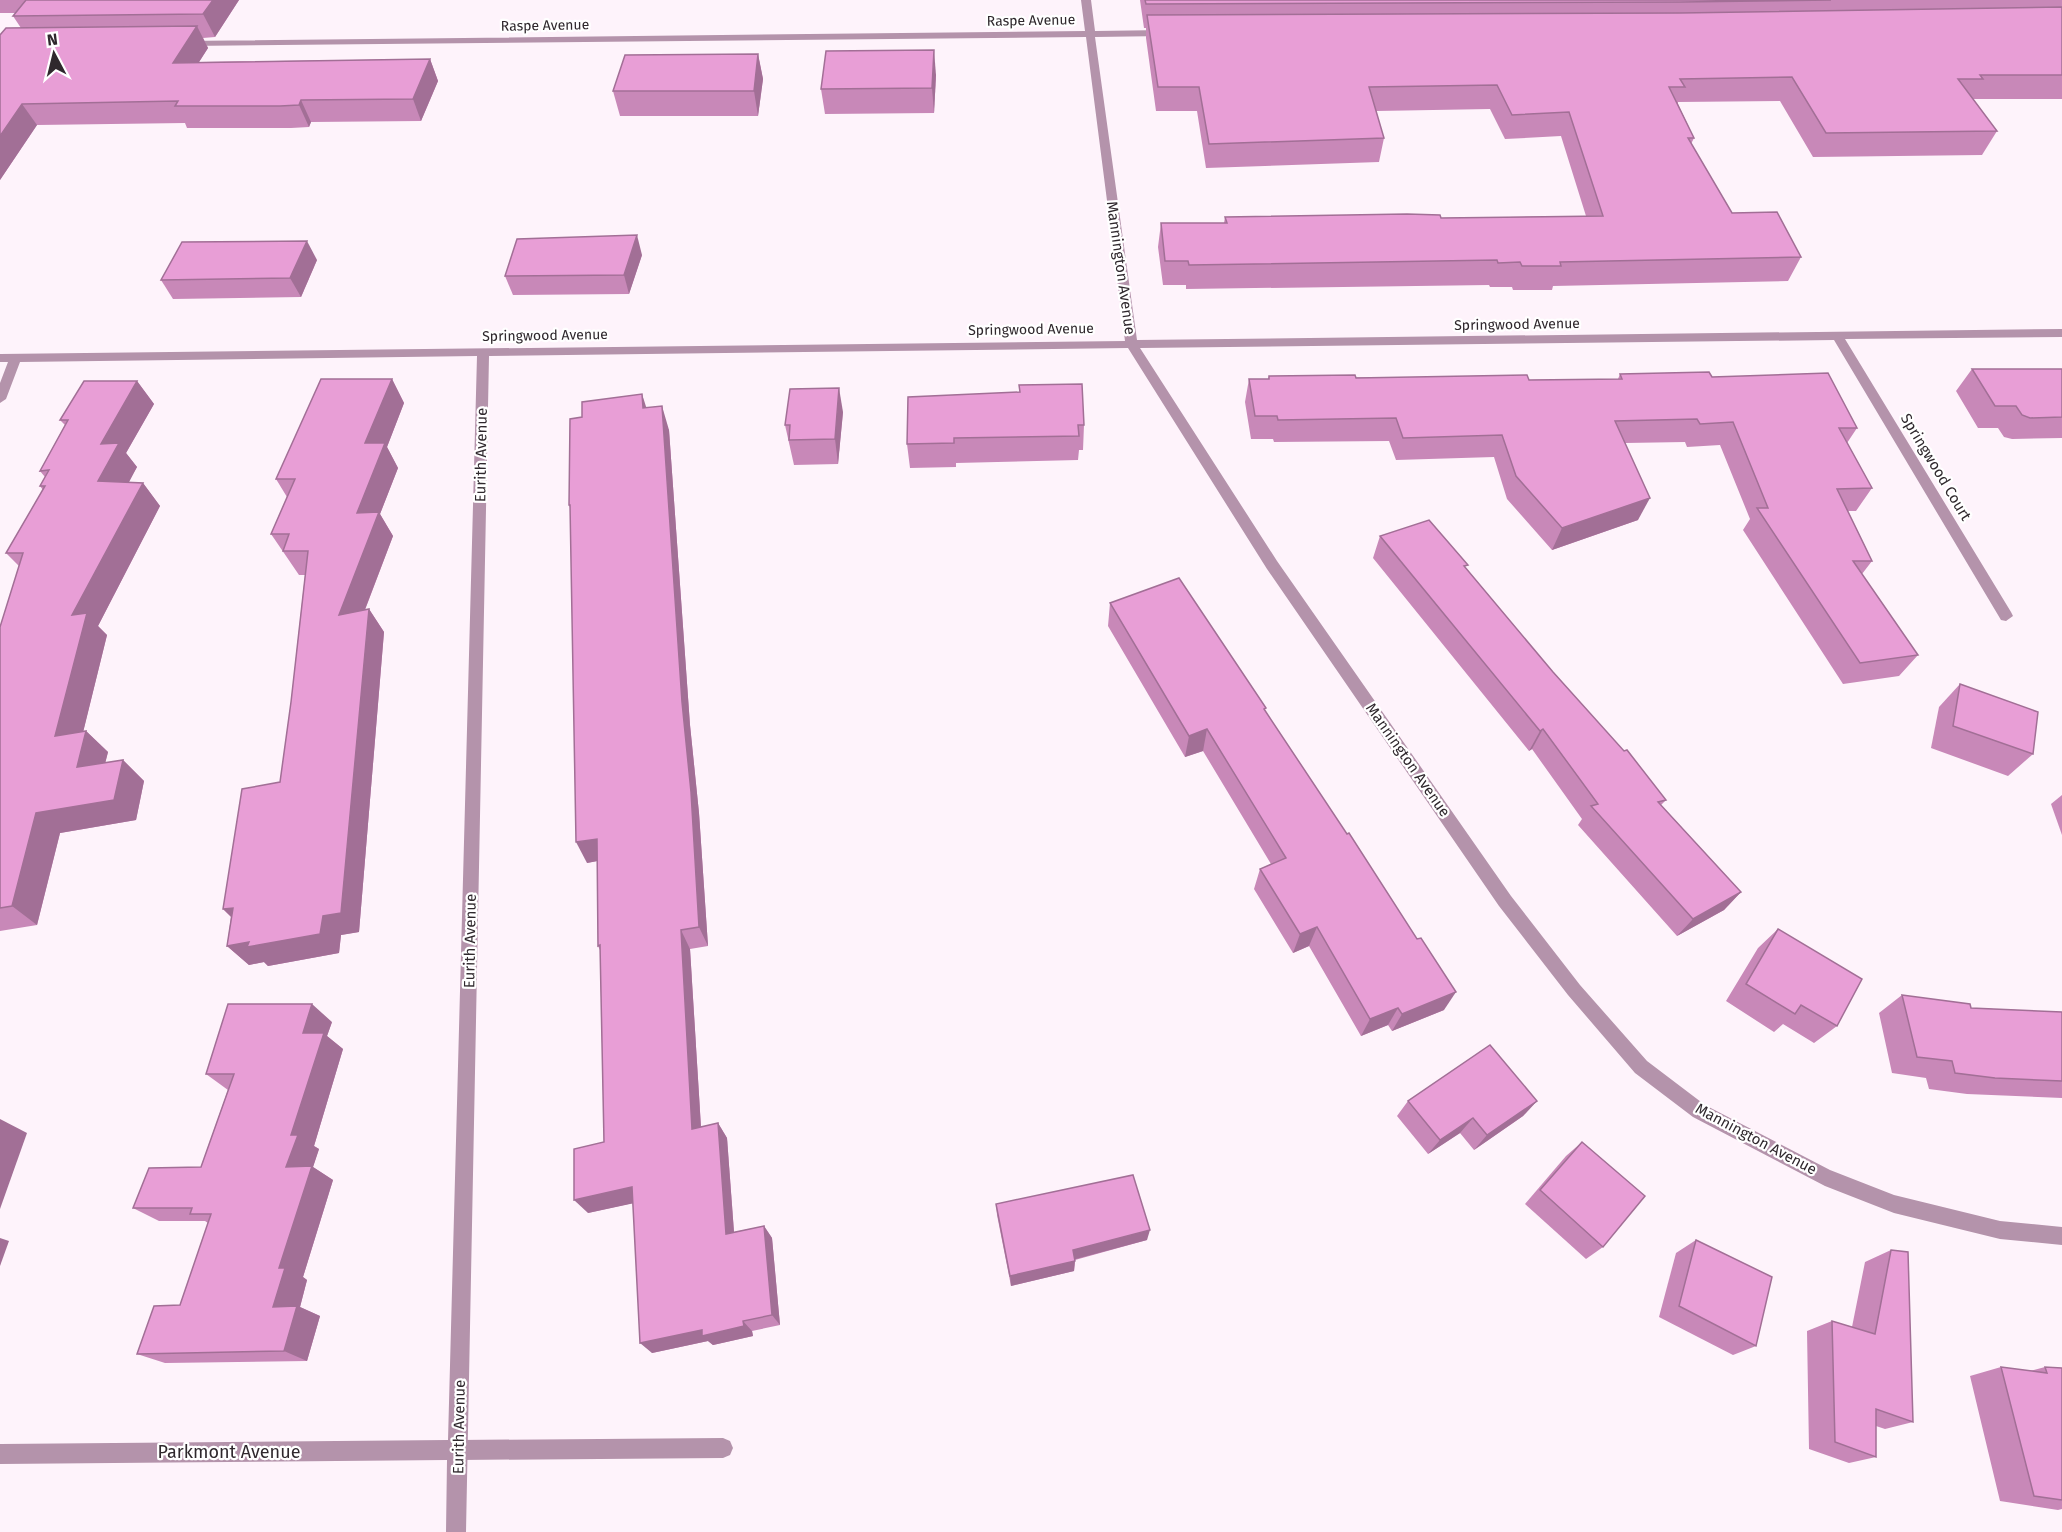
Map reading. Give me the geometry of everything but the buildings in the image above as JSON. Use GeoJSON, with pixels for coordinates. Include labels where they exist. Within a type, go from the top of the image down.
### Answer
{"type":"FeatureCollection","features":[{"type":"Feature","properties":{"kind":"street","name":"Mannington Avenue"},"geometry":{"type":"LineString","coordinates":[[1086,0],[1131,343],[1272,565],[1505,901],[1574,990],[1641,1067],[1699,1111],[1825,1177],[1894,1204],[2000,1230],[2062,1236]]}},
{"type":"Feature","properties":{"kind":"street","name":"Raspe Avenue"},"geometry":{"type":"LineString","coordinates":[[180,43],[1171,33]]}},
{"type":"Feature","properties":{"kind":"street","name":"Springwood Avenue"},"geometry":{"type":"LineString","coordinates":[[0,358],[2062,333]]}},
{"type":"Feature","properties":{"kind":"street","name":"Springwood Court"},"geometry":{"type":"LineString","coordinates":[[1837,335],[2006,616]]}},
{"type":"Feature","properties":{"kind":"street","name":"Eurith Avenue"},"geometry":{"type":"LineString","coordinates":[[456,1532],[483,351]]}},
{"type":"Feature","properties":{"kind":"street"},"geometry":{"type":"LineString","coordinates":[[0,399],[15,358]]}},
{"type":"Feature","properties":{"kind":"street","name":"Parkmont Avenue"},"geometry":{"type":"LineString","coordinates":[[0,1454],[723,1448]]}}]}
